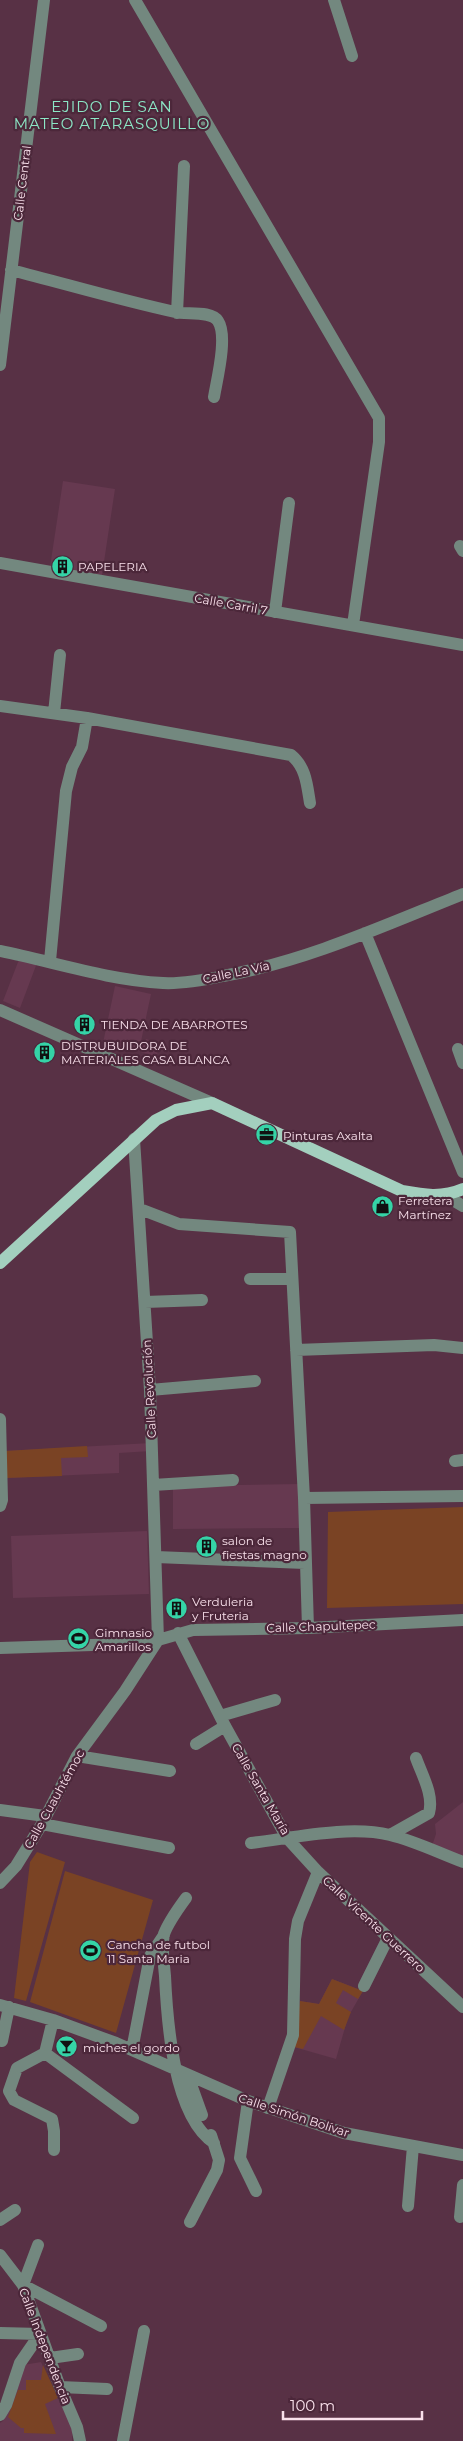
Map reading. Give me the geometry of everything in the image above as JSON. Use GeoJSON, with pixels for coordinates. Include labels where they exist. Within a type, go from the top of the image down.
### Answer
{"type":"FeatureCollection","features":[{"type":"Feature","properties":{"kind":"main road"},"geometry":{"type":"LineString","coordinates":[[0,1263],[134,1139],[164,1115],[176,1110],[212,1103],[402,1191],[446,1196],[463,1189]]}},
{"type":"Feature","properties":{"kind":"street","name":"Calle Central"},"geometry":{"type":"LineString","coordinates":[[0,365],[44,0]]}},
{"type":"Feature","properties":{"kind":"street"},"geometry":{"type":"LineString","coordinates":[[135,0],[379,418],[379,442],[353,624]]}},
{"type":"Feature","properties":{"kind":"street"},"geometry":{"type":"LineString","coordinates":[[334,0],[352,56]]}},
{"type":"Feature","properties":{"kind":"street"},"geometry":{"type":"LineString","coordinates":[[177,313],[184,166]]}},
{"type":"Feature","properties":{"kind":"street"},"geometry":{"type":"LineString","coordinates":[[11,270],[177,313],[210,316],[219,323],[222,344],[214,397]]}},
{"type":"Feature","properties":{"kind":"street"},"geometry":{"type":"LineString","coordinates":[[275,612],[289,503]]}},
{"type":"Feature","properties":{"kind":"street","name":"Calle Carril 7"},"geometry":{"type":"LineString","coordinates":[[0,563],[463,645]]}},
{"type":"Feature","properties":{"kind":"street"},"geometry":{"type":"LineString","coordinates":[[54,713],[60,655]]}},
{"type":"Feature","properties":{"kind":"street"},"geometry":{"type":"LineString","coordinates":[[0,706],[87,718],[291,755],[296,759],[305,774],[310,803]]}},
{"type":"Feature","properties":{"kind":"street"},"geometry":{"type":"LineString","coordinates":[[50,961],[66,791],[72,767],[82,747],[87,718]]}},
{"type":"Feature","properties":{"kind":"street","name":"Calle La Vía"},"geometry":{"type":"LineString","coordinates":[[0,951],[124,979],[165,983],[202,980],[253,971],[313,953],[463,894]]}},
{"type":"Feature","properties":{"kind":"street"},"geometry":{"type":"LineString","coordinates":[[365,933],[463,1172]]}},
{"type":"Feature","properties":{"kind":"street"},"geometry":{"type":"LineString","coordinates":[[0,1010],[212,1103]]}},
{"type":"Feature","properties":{"kind":"street"},"geometry":{"type":"LineString","coordinates":[[458,1049],[463,1063]]}},
{"type":"Feature","properties":{"kind":"street","name":"Calle Revolución"},"geometry":{"type":"LineString","coordinates":[[134,1139],[140,1208],[150,1390],[158,1640]]}},
{"type":"Feature","properties":{"kind":"street"},"geometry":{"type":"LineString","coordinates":[[446,1196],[463,1206]]}},
{"type":"Feature","properties":{"kind":"street"},"geometry":{"type":"LineString","coordinates":[[140,1208],[179,1224],[288,1231],[304,1498],[308,1628]]}},
{"type":"Feature","properties":{"kind":"street"},"geometry":{"type":"LineString","coordinates":[[250,1279],[292,1279]]}},
{"type":"Feature","properties":{"kind":"street"},"geometry":{"type":"LineString","coordinates":[[145,1302],[202,1300]]}},
{"type":"Feature","properties":{"kind":"street"},"geometry":{"type":"LineString","coordinates":[[296,1350],[434,1345],[463,1348]]}},
{"type":"Feature","properties":{"kind":"street"},"geometry":{"type":"LineString","coordinates":[[150,1390],[255,1381]]}},
{"type":"Feature","properties":{"kind":"street"},"geometry":{"type":"LineString","coordinates":[[0,1419],[2,1500],[0,1506]]}},
{"type":"Feature","properties":{"kind":"street"},"geometry":{"type":"LineString","coordinates":[[153,1484],[233,1480]]}},
{"type":"Feature","properties":{"kind":"street"},"geometry":{"type":"LineString","coordinates":[[304,1498],[463,1496]]}},
{"type":"Feature","properties":{"kind":"street"},"geometry":{"type":"LineString","coordinates":[[156,1557],[306,1563]]}},
{"type":"Feature","properties":{"kind":"street","name":"Calle Chapultepec"},"geometry":{"type":"LineString","coordinates":[[0,1648],[123,1644],[158,1640],[193,1630],[308,1628],[463,1620]]}},
{"type":"Feature","properties":{"kind":"street","name":"Calle Santa María"},"geometry":{"type":"LineString","coordinates":[[178,1633],[222,1721],[287,1838],[369,1832],[390,1835],[463,1862]]}},
{"type":"Feature","properties":{"kind":"street","name":"Calle Cuauhtémoc"},"geometry":{"type":"LineString","coordinates":[[0,1883],[16,1866],[44,1820],[77,1756],[158,1640]]}},
{"type":"Feature","properties":{"kind":"street"},"geometry":{"type":"LineString","coordinates":[[196,1744],[222,1721],[275,1700]]}},
{"type":"Feature","properties":{"kind":"street"},"geometry":{"type":"LineString","coordinates":[[77,1756],[170,1771]]}},
{"type":"Feature","properties":{"kind":"street"},"geometry":{"type":"LineString","coordinates":[[390,1835],[429,1813],[431,1805],[429,1793],[416,1758]]}},
{"type":"Feature","properties":{"kind":"street"},"geometry":{"type":"LineString","coordinates":[[0,1810],[169,1848]]}},
{"type":"Feature","properties":{"kind":"street"},"geometry":{"type":"LineString","coordinates":[[252,1843],[287,1838]]}},
{"type":"Feature","properties":{"kind":"street","name":"Calle Vicente Guerrero"},"geometry":{"type":"LineString","coordinates":[[287,1838],[318,1872],[463,2007]]}},
{"type":"Feature","properties":{"kind":"street"},"geometry":{"type":"LineString","coordinates":[[268,2108],[293,2035],[295,1939],[298,1921],[318,1872]]}},
{"type":"Feature","properties":{"kind":"street"},"geometry":{"type":"LineString","coordinates":[[132,2050],[150,1956],[186,1898]]}},
{"type":"Feature","properties":{"kind":"street"},"geometry":{"type":"LineString","coordinates":[[164,1935],[169,2036],[175,2070],[196,2122],[205,2136],[214,2142]]}},
{"type":"Feature","properties":{"kind":"street"},"geometry":{"type":"LineString","coordinates":[[364,1986],[388,1938]]}},
{"type":"Feature","properties":{"kind":"street"},"geometry":{"type":"LineString","coordinates":[[2,2041],[4,2006]]}},
{"type":"Feature","properties":{"kind":"street","name":"Calle Simón Bolívar"},"geometry":{"type":"LineString","coordinates":[[4,2006],[53,2020],[132,2050],[248,2101],[344,2133],[463,2155]]}},
{"type":"Feature","properties":{"kind":"street"},"geometry":{"type":"LineString","coordinates":[[53,2020],[45,2053],[18,2068],[9,2091],[14,2100],[52,2118],[54,2150]]}},
{"type":"Feature","properties":{"kind":"street"},"geometry":{"type":"LineString","coordinates":[[45,2053],[133,2118]]}},
{"type":"Feature","properties":{"kind":"street"},"geometry":{"type":"LineString","coordinates":[[188,2076],[197,2104],[214,2142],[219,2160],[217,2170],[190,2222]]}},
{"type":"Feature","properties":{"kind":"street"},"geometry":{"type":"LineString","coordinates":[[248,2101],[240,2158],[256,2191]]}},
{"type":"Feature","properties":{"kind":"street"},"geometry":{"type":"LineString","coordinates":[[408,2206],[413,2146]]}},
{"type":"Feature","properties":{"kind":"street"},"geometry":{"type":"LineString","coordinates":[[460,2217],[463,2185]]}},
{"type":"Feature","properties":{"kind":"street"},"geometry":{"type":"LineString","coordinates":[[0,2220],[15,2210]]}},
{"type":"Feature","properties":{"kind":"street"},"geometry":{"type":"LineString","coordinates":[[38,2245],[23,2285],[101,2326]]}},
{"type":"Feature","properties":{"kind":"street","name":"Calle Independencia"},"geometry":{"type":"LineString","coordinates":[[1,2257],[23,2285],[60,2387],[77,2427],[80,2441]]}},
{"type":"Feature","properties":{"kind":"street"},"geometry":{"type":"LineString","coordinates":[[123,2441],[144,2331]]}},
{"type":"Feature","properties":{"kind":"street"},"geometry":{"type":"LineString","coordinates":[[0,2333],[12,2335],[40,2334]]}},
{"type":"Feature","properties":{"kind":"street"},"geometry":{"type":"LineString","coordinates":[[0,2415],[6,2405],[20,2363],[40,2334]]}},
{"type":"Feature","properties":{"kind":"street"},"geometry":{"type":"LineString","coordinates":[[50,2358],[78,2354]]}},
{"type":"Feature","properties":{"kind":"street"},"geometry":{"type":"LineString","coordinates":[[60,2387],[107,2389]]}},
{"type":"Feature","properties":{"kind":"shaded area"},"geometry":{"type":"Polygon","coordinates":[[[63,481],[115,489],[102,575],[50,567],[63,481]]]}},
{"type":"Feature","properties":{"kind":"shaded area"},"geometry":{"type":"Polygon","coordinates":[[[20,957],[37,963],[20,1008],[3,1001],[20,957]]]}},
{"type":"Feature","properties":{"kind":"shaded area"},"geometry":{"type":"Polygon","coordinates":[[[115,986],[151,994],[139,1051],[103,1043],[115,986]]]}},
{"type":"Feature","properties":{"kind":"shaded area"},"geometry":{"type":"Polygon","coordinates":[[[146,1039],[161,1044],[156,1057],[141,1052],[146,1039]]]}},
{"type":"Feature","properties":{"kind":"shaded area"},"geometry":{"type":"Polygon","coordinates":[[[151,1443],[151,1451],[119,1453],[119,1473],[6,1478],[5,1451],[151,1443]]]}},
{"type":"Feature","properties":{"kind":"shaded area"},"geometry":{"type":"Polygon","coordinates":[[[87,1446],[88,1457],[61,1458],[62,1476],[6,1478],[5,1451],[87,1446]]]}},
{"type":"Feature","properties":{"kind":"shaded area"},"geometry":{"type":"Polygon","coordinates":[[[300,1484],[300,1528],[173,1529],[173,1486],[300,1484]]]}},
{"type":"Feature","properties":{"kind":"shaded area"},"geometry":{"type":"Polygon","coordinates":[[[463,1507],[463,1604],[327,1608],[328,1512],[463,1507]]]}},
{"type":"Feature","properties":{"kind":"shaded area"},"geometry":{"type":"Polygon","coordinates":[[[147,1531],[149,1594],[13,1598],[11,1536],[147,1531]]]}},
{"type":"Feature","properties":{"kind":"shaded area"},"geometry":{"type":"Polygon","coordinates":[[[463,1802],[463,1856],[432,1846],[436,1834],[435,1824],[463,1802]]]}},
{"type":"Feature","properties":{"kind":"shaded area"},"geometry":{"type":"Polygon","coordinates":[[[37,1852],[65,1862],[26,2001],[14,1998],[30,1862],[37,1852]]]}},
{"type":"Feature","properties":{"kind":"shaded area","name":"Cancha de futbol 11 Santa Maria"},"geometry":{"type":"Polygon","coordinates":[[[65,1871],[153,1900],[116,2033],[30,2002],[65,1871]]]}},
{"type":"Feature","properties":{"kind":"shaded area"},"geometry":{"type":"Polygon","coordinates":[[[332,1979],[363,1991],[348,2017],[336,2059],[294,2047],[300,2001],[319,2004],[332,1979]]]}},
{"type":"Feature","properties":{"kind":"shaded area"},"geometry":{"type":"Polygon","coordinates":[[[332,1979],[363,1991],[358,1999],[343,1990],[336,2003],[351,2012],[344,2030],[321,2016],[303,2049],[294,2047],[300,2001],[319,2004],[332,1979]]]}},
{"type":"Feature","properties":{"kind":"shaded area"},"geometry":{"type":"Polygon","coordinates":[[[41,2362],[72,2428],[72,2441],[0,2441],[0,2423],[3,2421],[23,2365],[41,2362]]]}},
{"type":"Feature","properties":{"kind":"shaded area"},"geometry":{"type":"Polygon","coordinates":[[[43,2365],[58,2398],[45,2404],[56,2434],[24,2433],[24,2428],[21,2428],[8,2417],[18,2390],[26,2390],[26,2380],[41,2380],[43,2365]]]}},
{"type":"Feature","properties":{"kind":"place","name":"PAPELERIA"},"geometry":{"type":"Point","coordinates":[62,566]}},
{"type":"Feature","properties":{"kind":"place","name":"TIENDA DE ABARROTES"},"geometry":{"type":"Point","coordinates":[85,1024]}},
{"type":"Feature","properties":{"kind":"place","name":"DISTRUBUIDORA DE MATERIALES CASA BLANCA"},"geometry":{"type":"Point","coordinates":[45,1052]}},
{"type":"Feature","properties":{"kind":"place","name":"Pinturas Axalta"},"geometry":{"type":"Point","coordinates":[267,1135]}},
{"type":"Feature","properties":{"kind":"place","name":"Ferretera Martínez"},"geometry":{"type":"Point","coordinates":[382,1207]}},
{"type":"Feature","properties":{"kind":"place","name":"salon de fiestas magno"},"geometry":{"type":"Point","coordinates":[206,1547]}},
{"type":"Feature","properties":{"kind":"place","name":"Verduleria y Fruteria"},"geometry":{"type":"Point","coordinates":[176,1608]}},
{"type":"Feature","properties":{"kind":"place","name":"Gimnasio Amarillos"},"geometry":{"type":"Point","coordinates":[79,1639]}},
{"type":"Feature","properties":{"kind":"place","name":"Cancha de futbol 11 Santa Maria"},"geometry":{"type":"Point","coordinates":[91,1951]}},
{"type":"Feature","properties":{"kind":"place","name":"miches el gordo"},"geometry":{"type":"Point","coordinates":[67,2047]}},
{"type":"Feature","properties":{"kind":"district","name":"EJIDO DE SAN MATEO ATARASQUILLO"},"geometry":{"type":"Point","coordinates":[112,114]}}]}
